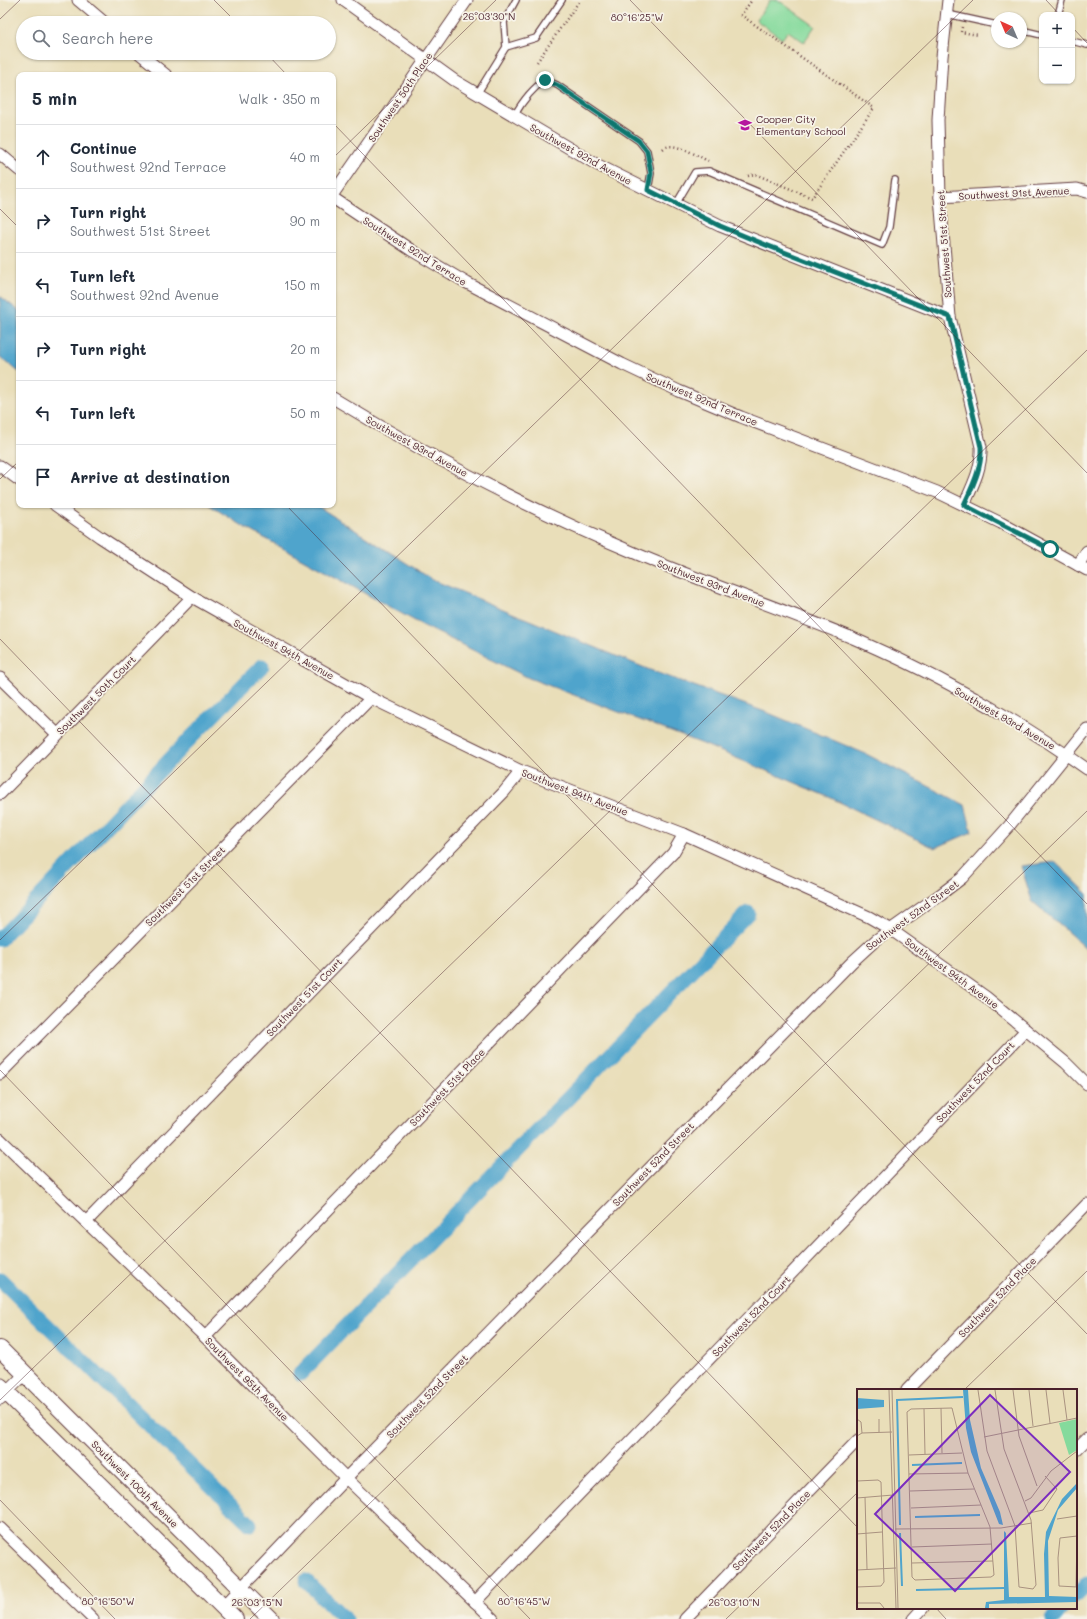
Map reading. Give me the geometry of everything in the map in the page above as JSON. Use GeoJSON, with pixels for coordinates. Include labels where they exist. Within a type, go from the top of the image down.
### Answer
{"type":"FeatureCollection","features":[{"type":"Feature","properties":{"kind":"main road","name":"Southwest 100th Avenue"},"geometry":{"type":"LineString","coordinates":[[2,1356],[25,1374],[240,1590],[271,1619]]}},
{"type":"Feature","properties":{"kind":"main road"},"geometry":{"type":"LineString","coordinates":[[2,1392],[235,1619]]}},
{"type":"Feature","properties":{"kind":"street"},"geometry":{"type":"LineString","coordinates":[[78,0],[97,16]]}},
{"type":"Feature","properties":{"kind":"street","name":"Southwest 92nd Avenue"},"geometry":{"type":"LineString","coordinates":[[343,0],[424,60],[477,94],[596,164],[720,226],[950,317]]}},
{"type":"Feature","properties":{"kind":"street","name":"Southwest 50th Place"},"geometry":{"type":"LineString","coordinates":[[336,190],[424,60],[467,0]]}},
{"type":"Feature","properties":{"kind":"street","name":"Southwest 51st Street"},"geometry":{"type":"LineString","coordinates":[[948,0],[941,65],[938,120],[940,197],[950,317],[981,447],[980,468],[964,505]]}},
{"type":"Feature","properties":{"kind":"street"},"geometry":{"type":"LineString","coordinates":[[148,60],[162,72]]}},
{"type":"Feature","properties":{"kind":"street"},"geometry":{"type":"LineString","coordinates":[[0,154],[16,167]]}},
{"type":"Feature","properties":{"kind":"street","name":"Southwest 91st Avenue"},"geometry":{"type":"LineString","coordinates":[[940,197],[1077,189],[1087,192]]}},
{"type":"Feature","properties":{"kind":"street","name":"Southwest 92nd Terrace"},"geometry":{"type":"LineString","coordinates":[[336,200],[411,250],[467,283],[622,364],[679,391],[741,417],[937,492],[1001,523],[1083,567]]}},
{"type":"Feature","properties":{"kind":"street","name":"Southwest 93rd Avenue"},"geometry":{"type":"LineString","coordinates":[[336,400],[438,458],[545,513],[629,551],[855,640],[911,666],[984,704],[1087,769]]}},
{"type":"Feature","properties":{"kind":"street"},"geometry":{"type":"LineString","coordinates":[[0,466],[16,478]]}},
{"type":"Feature","properties":{"kind":"street","name":"Southwest 94th Avenue"},"geometry":{"type":"LineString","coordinates":[[59,508],[100,537],[192,597],[370,698],[521,771],[684,834],[869,917],[890,929],[986,996],[1087,1084]]}},
{"type":"Feature","properties":{"kind":"street"},"geometry":{"type":"LineString","coordinates":[[1083,567],[1087,551]]}},
{"type":"Feature","properties":{"kind":"street","name":"Southwest 50th Court"},"geometry":{"type":"LineString","coordinates":[[0,794],[192,597]]}},
{"type":"Feature","properties":{"kind":"street"},"geometry":{"type":"LineString","coordinates":[[0,678],[57,734]]}},
{"type":"Feature","properties":{"kind":"street","name":"Southwest 51st Street"},"geometry":{"type":"LineString","coordinates":[[0,1074],[370,698]]}},
{"type":"Feature","properties":{"kind":"street","name":"Southwest 52nd Street"},"geometry":{"type":"LineString","coordinates":[[223,1607],[346,1478],[852,962],[890,929],[942,894],[962,878],[1009,826],[1087,729]]}},
{"type":"Feature","properties":{"kind":"street","name":"Southwest 51st Court"},"geometry":{"type":"LineString","coordinates":[[86,1222],[504,792],[521,771]]}},
{"type":"Feature","properties":{"kind":"street","name":"Southwest 51st Place"},"geometry":{"type":"LineString","coordinates":[[205,1338],[673,853],[684,834]]}},
{"type":"Feature","properties":{"kind":"street","name":"Southwest 52nd Court"},"geometry":{"type":"LineString","coordinates":[[475,1602],[1026,1030]]}},
{"type":"Feature","properties":{"kind":"street","name":"Southwest 95th Avenue"},"geometry":{"type":"LineString","coordinates":[[0,1139],[205,1338],[346,1478],[493,1619]]}},
{"type":"Feature","properties":{"kind":"street","name":"Southwest 52nd Place"},"geometry":{"type":"LineString","coordinates":[[908,1389],[1087,1204]]}},
{"type":"Feature","properties":{"kind":"street"},"geometry":{"type":"LineString","coordinates":[[2,1392],[25,1374]]}},
{"type":"Feature","properties":{"kind":"street"},"geometry":{"type":"LineString","coordinates":[[1077,1449],[1087,1439]]}},
{"type":"Feature","properties":{"kind":"street","name":"Southwest 52nd Place"},"geometry":{"type":"LineString","coordinates":[[685,1619],[857,1441]]}},
{"type":"Feature","properties":{"kind":"street"},"geometry":{"type":"LineString","coordinates":[[0,1528],[93,1619]]}},
{"type":"Feature","properties":{"kind":"street"},"geometry":{"type":"LineString","coordinates":[[913,1619],[922,1609]]}},
{"type":"Feature","properties":{"kind":"lane"},"geometry":{"type":"LineString","coordinates":[[477,94],[506,47],[504,22],[516,0]]}},
{"type":"Feature","properties":{"kind":"lane"},"geometry":{"type":"LineString","coordinates":[[506,47],[536,38],[562,0]]}},
{"type":"Feature","properties":{"kind":"lane"},"geometry":{"type":"LineString","coordinates":[[1059,12],[1062,0]]}},
{"type":"Feature","properties":{"kind":"lane"},"geometry":{"type":"LineString","coordinates":[[947,14],[991,24]]}},
{"type":"Feature","properties":{"kind":"lane"},"geometry":{"type":"LineString","coordinates":[[1027,31],[1039,34]]}},
{"type":"Feature","properties":{"kind":"lane"},"geometry":{"type":"LineString","coordinates":[[1075,42],[1087,45]]}},
{"type":"Feature","properties":{"kind":"lane"},"geometry":{"type":"LineString","coordinates":[[514,116],[522,103],[537,85],[545,80],[557,85],[639,141],[647,151],[650,166],[651,173],[648,190]]}},
{"type":"Feature","properties":{"kind":"lane"},"geometry":{"type":"LineString","coordinates":[[676,204],[695,172],[709,171],[882,245],[890,227],[895,180]]}},
{"type":"Feature","properties":{"kind":"path"},"geometry":{"type":"LineString","coordinates":[[537,62],[580,0]]}},
{"type":"Feature","properties":{"kind":"path"},"geometry":{"type":"LineString","coordinates":[[746,177],[755,174],[812,198],[874,108],[741,15],[752,0]]}},
{"type":"Feature","properties":{"kind":"path"},"geometry":{"type":"LineString","coordinates":[[962,26],[961,32],[978,35]]}},
{"type":"Feature","properties":{"kind":"path"},"geometry":{"type":"LineString","coordinates":[[663,149],[666,146],[672,145],[711,162]]}},
{"type":"Feature","properties":{"kind":"green space"},"geometry":{"type":"Polygon","coordinates":[[[770,0],[778,0],[815,26],[804,42],[788,31],[782,39],[756,20],[770,0]]]}},
{"type":"Feature","properties":{"kind":"water"},"geometry":{"type":"Polygon","coordinates":[[[0,296],[16,309],[16,370],[0,357],[0,296]]]}},
{"type":"Feature","properties":{"kind":"water"},"geometry":{"type":"Polygon","coordinates":[[[214,508],[321,508],[433,580],[650,670],[771,714],[866,754],[965,805],[972,832],[935,848],[829,797],[703,744],[529,678],[424,626],[248,529],[214,508]]]}},
{"type":"Feature","properties":{"kind":"water"},"geometry":{"type":"Polygon","coordinates":[[[1055,862],[1087,893],[1087,949],[1032,901],[1021,866],[1055,862]]]}},
{"type":"Feature","properties":{"kind":"waterway"},"geometry":{"type":"LineString","coordinates":[[0,939],[177,752],[262,666]]}},
{"type":"Feature","properties":{"kind":"waterway"},"geometry":{"type":"LineString","coordinates":[[300,1374],[748,913]]}},
{"type":"Feature","properties":{"kind":"waterway"},"geometry":{"type":"LineString","coordinates":[[0,1279],[250,1524]]}},
{"type":"Feature","properties":{"kind":"waterway"},"geometry":{"type":"LineString","coordinates":[[306,1581],[345,1619]]}},
{"type":"Feature","properties":{"kind":"waterway"},"geometry":{"type":"LineString","coordinates":[[1077,1594],[1087,1584]]}},
{"type":"Feature","properties":{"kind":"waterway"},"geometry":{"type":"LineString","coordinates":[[1053,1619],[1062,1609]]}},
{"type":"Feature","properties":{"kind":"place","name":"Cooper City Elementary School"},"geometry":{"type":"Point","coordinates":[745,125]}},
{"type":"Feature","properties":{"kind":"route"},"geometry":{"type":"LineString","coordinates":[[545,80],[557,85],[639,141],[647,151],[651,173],[648,190],[720,226],[950,317],[981,447],[980,468],[964,505],[1050,549]]}}]}
